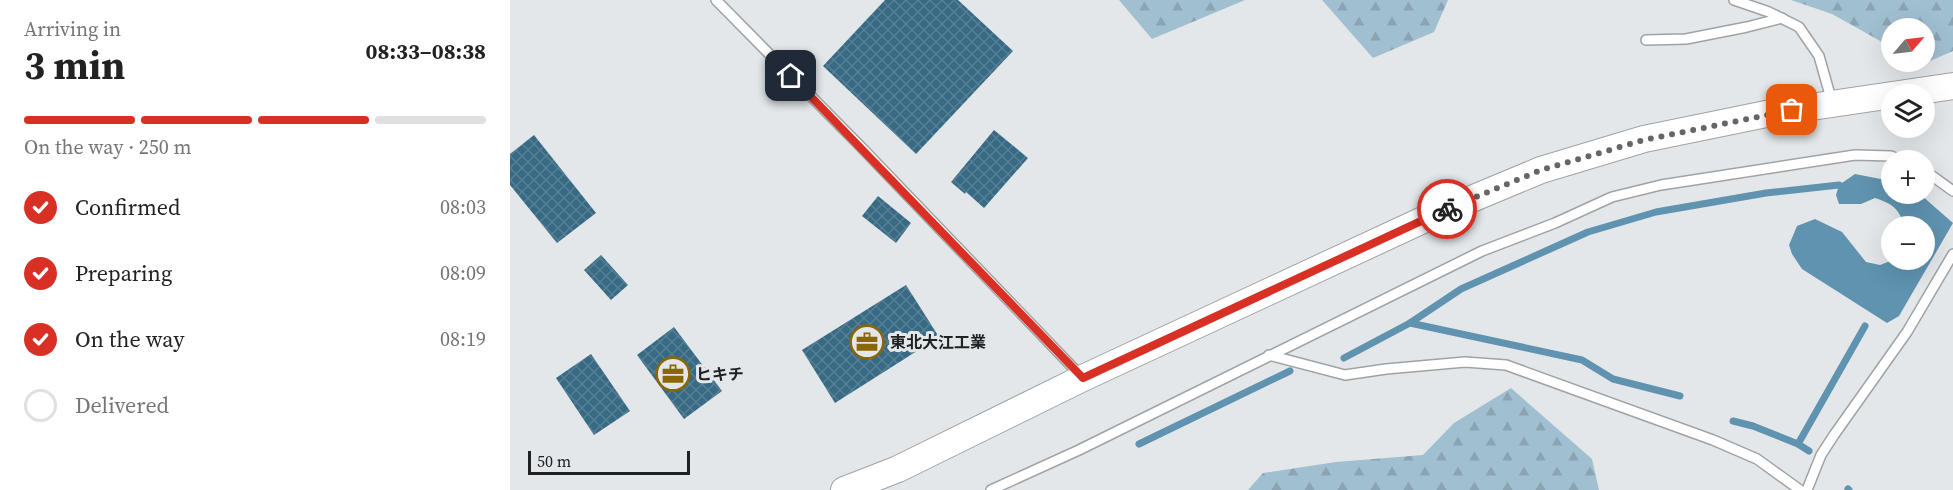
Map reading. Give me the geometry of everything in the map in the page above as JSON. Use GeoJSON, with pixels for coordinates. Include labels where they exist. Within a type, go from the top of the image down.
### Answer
{"type":"FeatureCollection","features":[{"type":"Feature","properties":{"kind":"street"},"geometry":{"type":"LineString","coordinates":[[844,490],[898,469],[1083,378],[1438,213],[1541,170],[1644,140],[1771,113],[1953,86]]}},
{"type":"Feature","properties":{"kind":"lane"},"geometry":{"type":"LineString","coordinates":[[716,0],[1083,378]]}},
{"type":"Feature","properties":{"kind":"lane"},"geometry":{"type":"LineString","coordinates":[[1734,0],[1799,27],[1819,56],[1833,103]]}},
{"type":"Feature","properties":{"kind":"lane"},"geometry":{"type":"LineString","coordinates":[[1646,40],[1686,39],[1782,18]]}},
{"type":"Feature","properties":{"kind":"lane"},"geometry":{"type":"LineString","coordinates":[[991,490],[1079,450],[1482,251],[1555,223],[1612,197],[1661,185],[1855,155],[1881,156]]}},
{"type":"Feature","properties":{"kind":"lane"},"geometry":{"type":"LineString","coordinates":[[1935,178],[1953,191]]}},
{"type":"Feature","properties":{"kind":"lane"},"geometry":{"type":"LineString","coordinates":[[1807,490],[1821,454],[1906,332],[1953,254]]}},
{"type":"Feature","properties":{"kind":"lane"},"geometry":{"type":"LineString","coordinates":[[1269,355],[1345,375],[1465,362],[1506,365],[1724,445],[1756,459],[1800,490]]}},
{"type":"Feature","properties":{"kind":"green space"},"geometry":{"type":"Polygon","coordinates":[[[1119,0],[1245,0],[1152,39],[1119,0]]]}},
{"type":"Feature","properties":{"kind":"green space"},"geometry":{"type":"Polygon","coordinates":[[[1322,0],[1448,0],[1434,32],[1373,58],[1322,0]]]}},
{"type":"Feature","properties":{"kind":"green space"},"geometry":{"type":"Polygon","coordinates":[[[1791,0],[1953,0],[1953,51],[1935,59],[1935,18],[1881,18],[1881,41],[1832,14],[1791,0]]]}},
{"type":"Feature","properties":{"kind":"green space"},"geometry":{"type":"Polygon","coordinates":[[[1511,388],[1592,459],[1599,490],[1248,490],[1263,473],[1336,462],[1423,455],[1454,423],[1511,388]]]}},
{"type":"Feature","properties":{"kind":"shaded area"},"geometry":{"type":"Polygon","coordinates":[[[1855,174],[1881,179],[1881,200],[1875,198],[1861,204],[1839,204],[1836,195],[1839,185],[1855,174]]]}},
{"type":"Feature","properties":{"kind":"shaded area"},"geometry":{"type":"Polygon","coordinates":[[[1889,204],[1931,204],[1953,223],[1935,254],[1935,216],[1900,216],[1889,204]]]}},
{"type":"Feature","properties":{"kind":"shaded area"},"geometry":{"type":"Polygon","coordinates":[[[1815,219],[1842,232],[1866,262],[1880,265],[1881,270],[1926,270],[1899,316],[1887,323],[1802,269],[1789,245],[1797,226],[1815,219]]]}},
{"type":"Feature","properties":{"kind":"building"},"geometry":{"type":"Polygon","coordinates":[[[885,0],[958,0],[1013,51],[916,154],[823,66],[885,0]]]}},
{"type":"Feature","properties":{"kind":"building"},"geometry":{"type":"Polygon","coordinates":[[[994,130],[1028,158],[984,208],[951,182],[994,130]]]}},
{"type":"Feature","properties":{"kind":"building"},"geometry":{"type":"Polygon","coordinates":[[[534,135],[596,213],[557,243],[510,185],[510,154],[534,135]]]}},
{"type":"Feature","properties":{"kind":"building"},"geometry":{"type":"Polygon","coordinates":[[[878,196],[911,223],[896,243],[862,216],[878,196]]]}},
{"type":"Feature","properties":{"kind":"building"},"geometry":{"type":"Polygon","coordinates":[[[601,255],[628,285],[611,300],[584,270],[601,255]]]}},
{"type":"Feature","properties":{"kind":"building"},"geometry":{"type":"Polygon","coordinates":[[[906,285],[939,337],[835,403],[802,350],[906,285]]]}},
{"type":"Feature","properties":{"kind":"building"},"geometry":{"type":"Polygon","coordinates":[[[674,327],[722,391],[684,419],[637,355],[674,327]]]}},
{"type":"Feature","properties":{"kind":"building"},"geometry":{"type":"Polygon","coordinates":[[[591,354],[630,411],[594,435],[556,378],[591,354]]]}},
{"type":"Feature","properties":{"kind":"waterway"},"geometry":{"type":"LineString","coordinates":[[1344,358],[1410,323],[1461,289],[1588,232],[1656,212],[1766,193],[1839,185]]}},
{"type":"Feature","properties":{"kind":"waterway"},"geometry":{"type":"LineString","coordinates":[[1410,323],[1582,360],[1613,379],[1680,396]]}},
{"type":"Feature","properties":{"kind":"waterway"},"geometry":{"type":"LineString","coordinates":[[1733,421],[1753,426],[1798,444],[1865,326]]}},
{"type":"Feature","properties":{"kind":"waterway"},"geometry":{"type":"LineString","coordinates":[[1139,444],[1290,371]]}},
{"type":"Feature","properties":{"kind":"waterway"},"geometry":{"type":"LineString","coordinates":[[1798,444],[1809,451]]}},
{"type":"Feature","properties":{"kind":"way so far"},"geometry":{"type":"LineString","coordinates":[[1447,209],[1541,170],[1644,140],[1792,110]]}},
{"type":"Feature","properties":{"kind":"place","name":"東北大江工業"},"geometry":{"type":"Point","coordinates":[867,342]}},
{"type":"Feature","properties":{"kind":"place","name":"ヒキチ"},"geometry":{"type":"Point","coordinates":[673,374]}},
{"type":"Feature","properties":{"kind":"route"},"geometry":{"type":"LineString","coordinates":[[791,76],[1083,378],[1447,209]]}}]}
